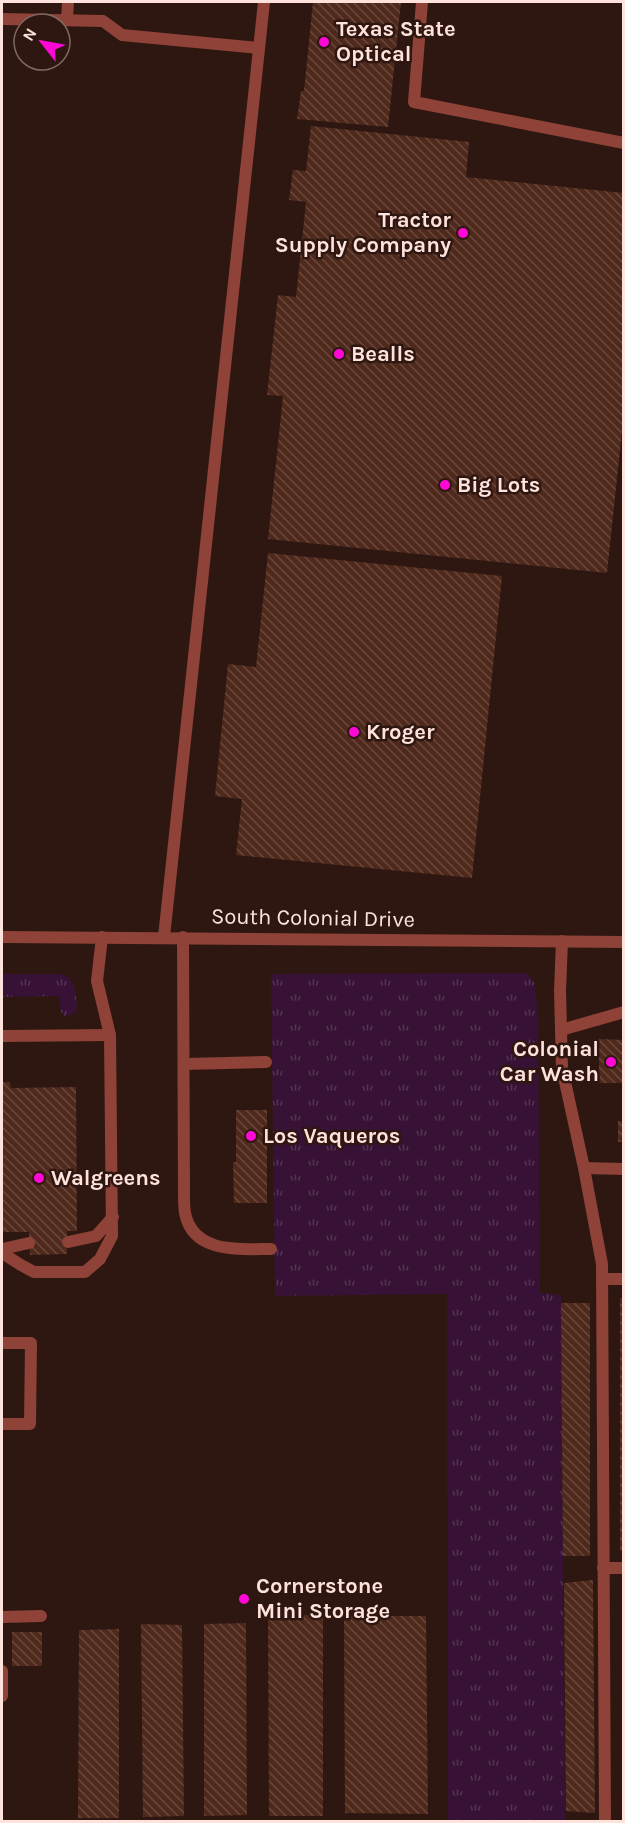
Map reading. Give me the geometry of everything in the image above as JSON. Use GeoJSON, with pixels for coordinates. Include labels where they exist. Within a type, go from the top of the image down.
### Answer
{"type":"FeatureCollection","features":[{"type":"Feature","properties":{"kind":"street"},"geometry":{"type":"LineString","coordinates":[[164,937],[264,2]]}},
{"type":"Feature","properties":{"kind":"street"},"geometry":{"type":"LineString","coordinates":[[422,2],[414,102],[624,143]]}},
{"type":"Feature","properties":{"kind":"street"},"geometry":{"type":"LineString","coordinates":[[72,19],[103,21],[122,35],[258,48]]}},
{"type":"Feature","properties":{"kind":"street","name":"South Colonial Drive"},"geometry":{"type":"LineString","coordinates":[[2,937],[624,942]]}},
{"type":"Feature","properties":{"kind":"street"},"geometry":{"type":"LineString","coordinates":[[2,1251],[34,1272],[85,1272],[100,1259],[112,1236],[110,1035],[97,981],[102,937]]}},
{"type":"Feature","properties":{"kind":"street"},"geometry":{"type":"LineString","coordinates":[[183,937],[185,1214],[198,1237],[212,1245],[227,1249],[271,1249]]}},
{"type":"Feature","properties":{"kind":"street"},"geometry":{"type":"LineString","coordinates":[[562,941],[561,1068],[584,1167],[602,1264],[604,1821]]}},
{"type":"Feature","properties":{"kind":"street"},"geometry":{"type":"LineString","coordinates":[[561,1030],[624,1012]]}},
{"type":"Feature","properties":{"kind":"street"},"geometry":{"type":"LineString","coordinates":[[2,1036],[110,1035]]}},
{"type":"Feature","properties":{"kind":"street"},"geometry":{"type":"LineString","coordinates":[[184,1064],[266,1062]]}},
{"type":"Feature","properties":{"kind":"street"},"geometry":{"type":"LineString","coordinates":[[584,1167],[624,1169]]}},
{"type":"Feature","properties":{"kind":"street"},"geometry":{"type":"LineString","coordinates":[[68,1242],[96,1236],[112,1217]]}},
{"type":"Feature","properties":{"kind":"street"},"geometry":{"type":"LineString","coordinates":[[2,1251],[29,1243]]}},
{"type":"Feature","properties":{"kind":"street"},"geometry":{"type":"LineString","coordinates":[[602,1279],[624,1279]]}},
{"type":"Feature","properties":{"kind":"street"},"geometry":{"type":"LineString","coordinates":[[2,1343],[31,1343],[30,1424],[2,1424]]}},
{"type":"Feature","properties":{"kind":"street"},"geometry":{"type":"LineString","coordinates":[[603,1568],[624,1568]]}},
{"type":"Feature","properties":{"kind":"street"},"geometry":{"type":"LineString","coordinates":[[2,1617],[41,1616]]}},
{"type":"Feature","properties":{"kind":"street"},"geometry":{"type":"LineString","coordinates":[[2,1671],[2,1696]]}},
{"type":"Feature","properties":{"kind":"green space"},"geometry":{"type":"Polygon","coordinates":[[[527,973],[534,982],[538,1012],[540,1293],[561,1295],[565,1821],[448,1821],[447,1294],[275,1296],[271,974],[527,973]]]}},
{"type":"Feature","properties":{"kind":"green space"},"geometry":{"type":"Polygon","coordinates":[[[2,974],[60,974],[70,978],[75,989],[77,1009],[74,1014],[64,1016],[61,1012],[59,996],[2,997],[2,974]]]}},
{"type":"Feature","properties":{"kind":"building"},"geometry":{"type":"Polygon","coordinates":[[[313,2],[401,2],[388,127],[297,119],[301,91],[304,91],[313,2]]]}},
{"type":"Feature","properties":{"kind":"building"},"geometry":{"type":"Polygon","coordinates":[[[311,126],[469,142],[466,177],[624,193],[624,412],[607,573],[268,539],[283,396],[267,395],[278,295],[296,297],[306,202],[289,200],[293,170],[306,171],[311,126]]]}},
{"type":"Feature","properties":{"kind":"building","name":"Kroger"},"geometry":{"type":"Polygon","coordinates":[[[268,553],[502,576],[472,878],[236,855],[242,799],[215,796],[228,664],[256,667],[268,553]]]}},
{"type":"Feature","properties":{"kind":"building","name":"Colonial Car Wash"},"geometry":{"type":"Polygon","coordinates":[[[599,1039],[624,1040],[624,1083],[599,1083],[599,1039]]]}},
{"type":"Feature","properties":{"kind":"building","name":"Walgreens"},"geometry":{"type":"Polygon","coordinates":[[[2,1082],[10,1082],[11,1088],[76,1087],[77,1231],[67,1231],[67,1254],[30,1255],[29,1232],[2,1232],[2,1082]]]}},
{"type":"Feature","properties":{"kind":"building","name":"Los Vaqueros"},"geometry":{"type":"Polygon","coordinates":[[[236,1110],[267,1110],[267,1203],[234,1203],[233,1162],[236,1162],[236,1110]]]}},
{"type":"Feature","properties":{"kind":"building"},"geometry":{"type":"Polygon","coordinates":[[[618,1121],[624,1121],[624,1142],[618,1142],[618,1121]]]}},
{"type":"Feature","properties":{"kind":"building"},"geometry":{"type":"Polygon","coordinates":[[[620,1298],[624,1298],[624,1551],[620,1551],[620,1298]]]}},
{"type":"Feature","properties":{"kind":"building"},"geometry":{"type":"Polygon","coordinates":[[[561,1303],[590,1303],[590,1556],[563,1556],[561,1303]]]}},
{"type":"Feature","properties":{"kind":"building"},"geometry":{"type":"Polygon","coordinates":[[[593,1580],[595,1813],[566,1811],[564,1583],[593,1580]]]}},
{"type":"Feature","properties":{"kind":"building"},"geometry":{"type":"Polygon","coordinates":[[[268,1615],[323,1615],[323,1816],[269,1816],[268,1615]]]}},
{"type":"Feature","properties":{"kind":"building"},"geometry":{"type":"Polygon","coordinates":[[[344,1616],[426,1616],[428,1814],[345,1813],[344,1616]]]}},
{"type":"Feature","properties":{"kind":"building"},"geometry":{"type":"Polygon","coordinates":[[[246,1623],[247,1815],[204,1816],[204,1624],[246,1623]]]}},
{"type":"Feature","properties":{"kind":"building"},"geometry":{"type":"Polygon","coordinates":[[[141,1624],[182,1625],[184,1816],[143,1817],[141,1624]]]}},
{"type":"Feature","properties":{"kind":"building"},"geometry":{"type":"Polygon","coordinates":[[[119,1629],[119,1818],[78,1818],[79,1630],[119,1629]]]}},
{"type":"Feature","properties":{"kind":"building"},"geometry":{"type":"Polygon","coordinates":[[[12,1632],[42,1632],[42,1666],[12,1666],[12,1632]]]}},
{"type":"Feature","properties":{"kind":"place","name":"Texas State Optical"},"geometry":{"type":"Point","coordinates":[324,42]}},
{"type":"Feature","properties":{"kind":"place","name":"Tractor Supply Company"},"geometry":{"type":"Point","coordinates":[463,233]}},
{"type":"Feature","properties":{"kind":"place","name":"Bealls"},"geometry":{"type":"Point","coordinates":[339,354]}},
{"type":"Feature","properties":{"kind":"place","name":"Big Lots"},"geometry":{"type":"Point","coordinates":[445,485]}},
{"type":"Feature","properties":{"kind":"place","name":"Kroger"},"geometry":{"type":"Point","coordinates":[354,732]}},
{"type":"Feature","properties":{"kind":"place","name":"Colonial Car Wash"},"geometry":{"type":"Point","coordinates":[611,1062]}},
{"type":"Feature","properties":{"kind":"place","name":"Los Vaqueros"},"geometry":{"type":"Point","coordinates":[251,1136]}},
{"type":"Feature","properties":{"kind":"place","name":"Walgreens"},"geometry":{"type":"Point","coordinates":[39,1178]}},
{"type":"Feature","properties":{"kind":"place","name":"Cornerstone Mini Storage"},"geometry":{"type":"Point","coordinates":[244,1599]}}]}
